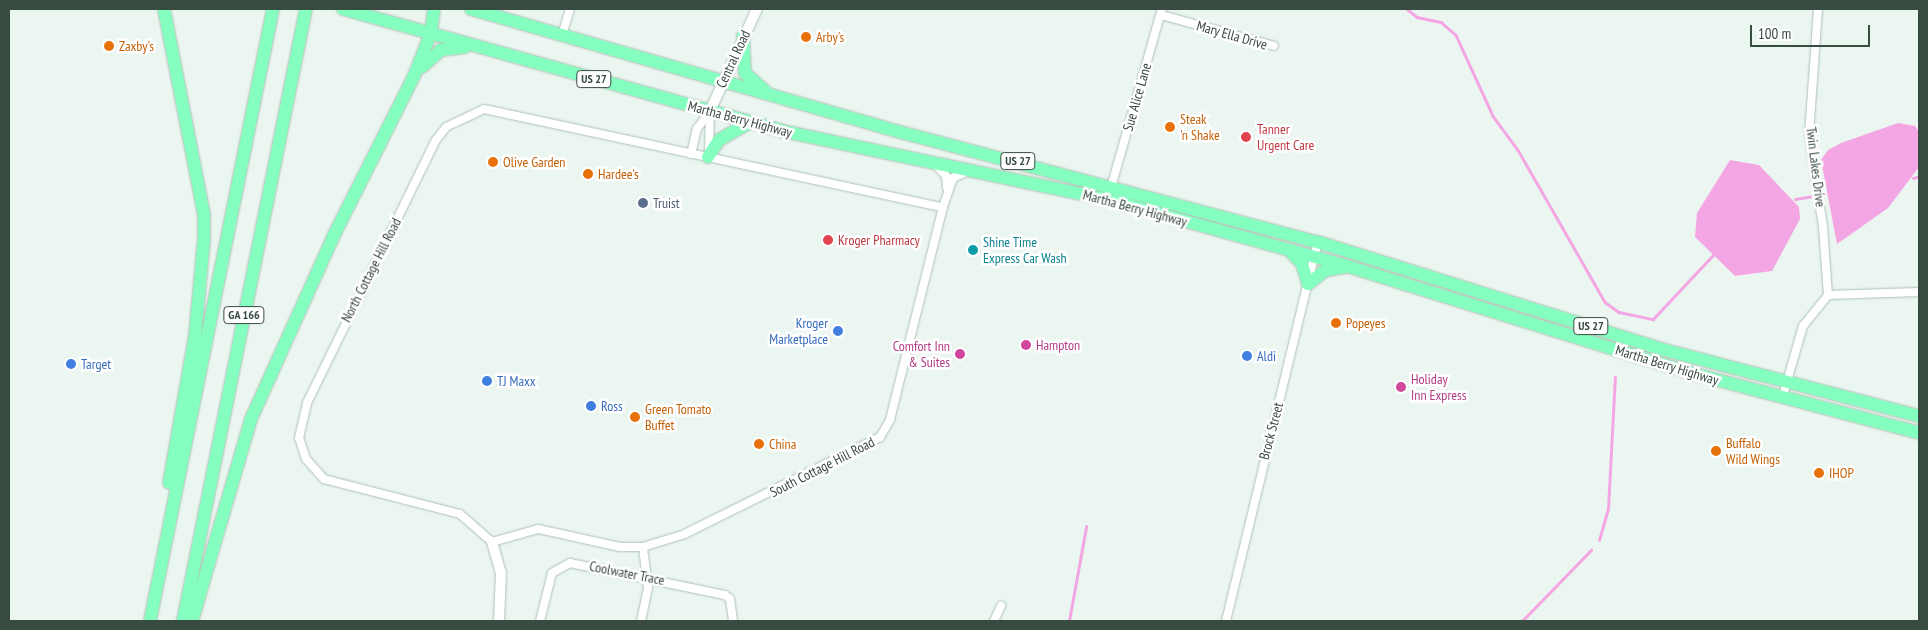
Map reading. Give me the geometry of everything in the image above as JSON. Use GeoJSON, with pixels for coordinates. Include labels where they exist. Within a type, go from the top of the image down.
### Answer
{"type":"FeatureCollection","features":[{"type":"Feature","properties":{"kind":"highway"},"geometry":{"type":"LineString","coordinates":[[164,9],[204,215],[204,239],[195,336],[168,487],[167,535]]}},
{"type":"Feature","properties":{"kind":"highway","name":"GA 166"},"geometry":{"type":"LineString","coordinates":[[150,621],[273,9]]}},
{"type":"Feature","properties":{"kind":"highway","name":"GA 166"},"geometry":{"type":"LineString","coordinates":[[182,621],[306,9]]}},
{"type":"Feature","properties":{"kind":"highway","name":"Martha Berry Highway"},"geometry":{"type":"LineString","coordinates":[[345,9],[750,122],[1106,199],[1315,256],[1782,398],[1919,433]]}},
{"type":"Feature","properties":{"kind":"highway"},"geometry":{"type":"LineString","coordinates":[[192,621],[251,420],[334,235],[414,76],[431,33],[434,9]]}},
{"type":"Feature","properties":{"kind":"highway","name":"Martha Berry Highway"},"geometry":{"type":"LineString","coordinates":[[471,9],[769,94],[1112,184],[1318,242],[1789,383],[1919,416]]}},
{"type":"Feature","properties":{"kind":"highway"},"geometry":{"type":"LineString","coordinates":[[743,36],[745,73],[769,94]]}},
{"type":"Feature","properties":{"kind":"highway"},"geometry":{"type":"LineString","coordinates":[[414,76],[441,50],[477,47]]}},
{"type":"Feature","properties":{"kind":"highway"},"geometry":{"type":"LineString","coordinates":[[708,157],[718,140],[750,122]]}},
{"type":"Feature","properties":{"kind":"highway"},"geometry":{"type":"LineString","coordinates":[[1106,199],[1112,184]]}},
{"type":"Feature","properties":{"kind":"highway"},"geometry":{"type":"LineString","coordinates":[[1287,249],[1302,264],[1308,284],[1326,270],[1351,267]]}},
{"type":"Feature","properties":{"kind":"street"},"geometry":{"type":"LineString","coordinates":[[562,35],[570,9]]}},
{"type":"Feature","properties":{"kind":"street","name":"Central Road"},"geometry":{"type":"LineString","coordinates":[[691,154],[697,129],[710,111],[743,36],[758,9]]}},
{"type":"Feature","properties":{"kind":"street","name":"Twin Lakes Drive"},"geometry":{"type":"LineString","coordinates":[[1818,9],[1809,134],[1823,226],[1828,295]]}},
{"type":"Feature","properties":{"kind":"street","name":"Mary Ella Drive"},"geometry":{"type":"LineString","coordinates":[[1162,12],[1274,46]]}},
{"type":"Feature","properties":{"kind":"street","name":"Sue Alice Lane"},"geometry":{"type":"LineString","coordinates":[[1112,184],[1162,12]]}},
{"type":"Feature","properties":{"kind":"street","name":"North Cottage Hill Road"},"geometry":{"type":"LineString","coordinates":[[492,542],[460,514],[324,479],[306,459],[299,438],[307,403],[436,140],[454,122],[484,109],[691,154]]}},
{"type":"Feature","properties":{"kind":"street","name":"Central Road"},"geometry":{"type":"LineString","coordinates":[[708,157],[710,111]]}},
{"type":"Feature","properties":{"kind":"street"},"geometry":{"type":"LineString","coordinates":[[691,154],[943,207]]}},
{"type":"Feature","properties":{"kind":"street"},"geometry":{"type":"LineString","coordinates":[[931,161],[946,176],[947,190]]}},
{"type":"Feature","properties":{"kind":"street"},"geometry":{"type":"LineString","coordinates":[[947,190],[953,178],[976,170]]}},
{"type":"Feature","properties":{"kind":"street","name":"South Cottage Hill Road"},"geometry":{"type":"LineString","coordinates":[[492,542],[538,529],[620,547],[643,547],[686,534],[880,437],[890,420],[947,190]]}},
{"type":"Feature","properties":{"kind":"street","name":"Brock Street"},"geometry":{"type":"LineString","coordinates":[[1226,621],[1318,242]]}},
{"type":"Feature","properties":{"kind":"street"},"geometry":{"type":"LineString","coordinates":[[1782,398],[1789,383],[1803,326],[1828,295],[1919,292]]}},
{"type":"Feature","properties":{"kind":"street"},"geometry":{"type":"LineString","coordinates":[[492,542],[502,586],[499,621]]}},
{"type":"Feature","properties":{"kind":"street"},"geometry":{"type":"LineString","coordinates":[[641,621],[648,577],[643,547]]}},
{"type":"Feature","properties":{"kind":"street","name":"Coolwater Trace"},"geometry":{"type":"LineString","coordinates":[[540,621],[552,573],[560,565],[570,563],[648,577],[724,595],[730,599],[733,621]]}},
{"type":"Feature","properties":{"kind":"street"},"geometry":{"type":"LineString","coordinates":[[994,621],[1001,606]]}},
{"type":"Feature","properties":{"kind":"shaded area"},"geometry":{"type":"Polygon","coordinates":[[[1898,123],[1915,126],[1919,132],[1919,167],[1888,208],[1837,244],[1821,160],[1828,150],[1841,143],[1898,123]]]}},
{"type":"Feature","properties":{"kind":"shaded area"},"geometry":{"type":"Polygon","coordinates":[[[1730,160],[1759,165],[1799,207],[1800,219],[1772,271],[1735,276],[1695,237],[1697,213],[1730,160]]]}},
{"type":"Feature","properties":{"kind":"waterway"},"geometry":{"type":"LineString","coordinates":[[1407,9],[1417,17],[1441,22],[1456,35],[1493,116],[1518,150],[1605,302],[1619,312],[1653,319],[1713,255]]}},
{"type":"Feature","properties":{"kind":"waterway"},"geometry":{"type":"LineString","coordinates":[[1913,178],[1917,177]]}},
{"type":"Feature","properties":{"kind":"waterway"},"geometry":{"type":"LineString","coordinates":[[1795,199],[1826,194]]}},
{"type":"Feature","properties":{"kind":"waterway"},"geometry":{"type":"LineString","coordinates":[[1599,540],[1608,509],[1615,377]]}},
{"type":"Feature","properties":{"kind":"waterway"},"geometry":{"type":"LineString","coordinates":[[1069,621],[1086,527]]}},
{"type":"Feature","properties":{"kind":"waterway"},"geometry":{"type":"LineString","coordinates":[[1522,621],[1591,550]]}},
{"type":"Feature","properties":{"kind":"place","name":"Arby's"},"geometry":{"type":"Point","coordinates":[806,37]}},
{"type":"Feature","properties":{"kind":"place","name":"Zaxby's"},"geometry":{"type":"Point","coordinates":[109,46]}},
{"type":"Feature","properties":{"kind":"place","name":"Steak 'n Shake"},"geometry":{"type":"Point","coordinates":[1170,127]}},
{"type":"Feature","properties":{"kind":"place","name":"Tanner Urgent Care"},"geometry":{"type":"Point","coordinates":[1246,137]}},
{"type":"Feature","properties":{"kind":"place","name":"Olive Garden"},"geometry":{"type":"Point","coordinates":[493,162]}},
{"type":"Feature","properties":{"kind":"place","name":"Hardee's"},"geometry":{"type":"Point","coordinates":[588,174]}},
{"type":"Feature","properties":{"kind":"place","name":"Truist"},"geometry":{"type":"Point","coordinates":[643,203]}},
{"type":"Feature","properties":{"kind":"place","name":"Kroger Pharmacy"},"geometry":{"type":"Point","coordinates":[828,240]}},
{"type":"Feature","properties":{"kind":"place","name":"Shine Time Express Car Wash"},"geometry":{"type":"Point","coordinates":[973,250]}},
{"type":"Feature","properties":{"kind":"place","name":"Popeyes"},"geometry":{"type":"Point","coordinates":[1336,323]}},
{"type":"Feature","properties":{"kind":"place","name":"Kroger Marketplace"},"geometry":{"type":"Point","coordinates":[838,331]}},
{"type":"Feature","properties":{"kind":"place","name":"Hampton"},"geometry":{"type":"Point","coordinates":[1026,345]}},
{"type":"Feature","properties":{"kind":"place","name":"Comfort Inn & Suites"},"geometry":{"type":"Point","coordinates":[960,354]}},
{"type":"Feature","properties":{"kind":"place","name":"Aldi"},"geometry":{"type":"Point","coordinates":[1247,356]}},
{"type":"Feature","properties":{"kind":"place","name":"Target"},"geometry":{"type":"Point","coordinates":[71,364]}},
{"type":"Feature","properties":{"kind":"place","name":"TJ Maxx"},"geometry":{"type":"Point","coordinates":[487,381]}},
{"type":"Feature","properties":{"kind":"place","name":"Holiday Inn Express"},"geometry":{"type":"Point","coordinates":[1401,387]}},
{"type":"Feature","properties":{"kind":"place","name":"Ross"},"geometry":{"type":"Point","coordinates":[591,406]}},
{"type":"Feature","properties":{"kind":"place","name":"Green Tomato Buffet"},"geometry":{"type":"Point","coordinates":[635,417]}},
{"type":"Feature","properties":{"kind":"place","name":"China"},"geometry":{"type":"Point","coordinates":[759,444]}},
{"type":"Feature","properties":{"kind":"place","name":"Buffalo Wild Wings"},"geometry":{"type":"Point","coordinates":[1716,451]}},
{"type":"Feature","properties":{"kind":"place","name":"IHOP"},"geometry":{"type":"Point","coordinates":[1819,473]}}]}
